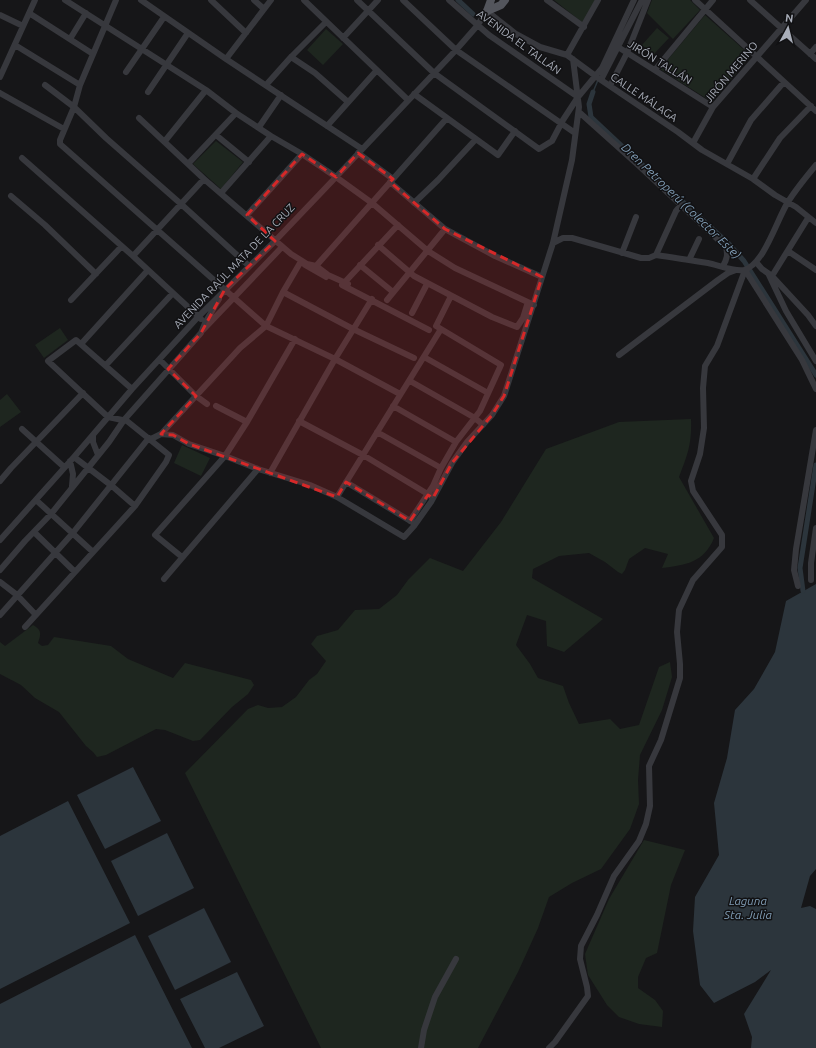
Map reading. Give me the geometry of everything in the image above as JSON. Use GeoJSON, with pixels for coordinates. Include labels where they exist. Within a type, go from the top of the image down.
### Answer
{"type":"FeatureCollection","features":[{"type":"Feature","properties":{"kind":"main road","name":"AVENIDA RAÚL MATA DE LA CRUZ"},"geometry":{"type":"LineString","coordinates":[[487,11],[491,0]]}},
{"type":"Feature","properties":{"kind":"main road","name":"AVENIDA RAÚL MATA DE LA CRUZ"},"geometry":{"type":"LineString","coordinates":[[487,11],[501,5],[505,0]]}},
{"type":"Feature","properties":{"kind":"street"},"geometry":{"type":"LineString","coordinates":[[0,78],[35,0]]}},
{"type":"Feature","properties":{"kind":"street"},"geometry":{"type":"LineString","coordinates":[[65,0],[206,90],[236,113],[336,177],[372,203],[428,250],[455,268],[531,303]]}},
{"type":"Feature","properties":{"kind":"street"},"geometry":{"type":"LineString","coordinates":[[116,0],[80,85],[74,107],[60,140],[62,146],[266,326],[335,359],[400,394]]}},
{"type":"Feature","properties":{"kind":"street"},"geometry":{"type":"LineString","coordinates":[[141,0],[188,34],[327,126],[360,151],[392,180],[414,203],[445,229],[496,256],[542,277]]}},
{"type":"Feature","properties":{"kind":"street"},"geometry":{"type":"LineString","coordinates":[[211,0],[246,33]]}},
{"type":"Feature","properties":{"kind":"street"},"geometry":{"type":"LineString","coordinates":[[254,0],[264,9]]}},
{"type":"Feature","properties":{"kind":"street"},"geometry":{"type":"LineString","coordinates":[[226,59],[271,0]]}},
{"type":"Feature","properties":{"kind":"street"},"geometry":{"type":"LineString","coordinates":[[304,0],[408,100]]}},
{"type":"Feature","properties":{"kind":"street"},"geometry":{"type":"LineString","coordinates":[[357,0],[434,73],[539,149],[552,141],[578,97],[598,78],[618,47],[639,0]]}},
{"type":"Feature","properties":{"kind":"street"},"geometry":{"type":"LineString","coordinates":[[344,38],[378,0]]}},
{"type":"Feature","properties":{"kind":"street"},"geometry":{"type":"LineString","coordinates":[[404,0],[456,50],[575,133]]}},
{"type":"Feature","properties":{"kind":"street","name":"AVENIDA EL TALLÁN"},"geometry":{"type":"LineString","coordinates":[[449,0],[477,26],[578,97]]}},
{"type":"Feature","properties":{"kind":"street"},"geometry":{"type":"LineString","coordinates":[[567,55],[598,0]]}},
{"type":"Feature","properties":{"kind":"street"},"geometry":{"type":"LineString","coordinates":[[598,78],[639,0]]}},
{"type":"Feature","properties":{"kind":"street"},"geometry":{"type":"LineString","coordinates":[[610,86],[627,53],[648,0]]}},
{"type":"Feature","properties":{"kind":"street"},"geometry":{"type":"LineString","coordinates":[[695,0],[816,111]]}},
{"type":"Feature","properties":{"kind":"street"},"geometry":{"type":"LineString","coordinates":[[655,70],[713,0]]}},
{"type":"Feature","properties":{"kind":"street"},"geometry":{"type":"LineString","coordinates":[[750,0],[758,2],[781,28],[816,60]]}},
{"type":"Feature","properties":{"kind":"street","name":"JIRÓN MERINO"},"geometry":{"type":"LineString","coordinates":[[693,143],[713,107],[806,0]]}},
{"type":"Feature","properties":{"kind":"street"},"geometry":{"type":"LineString","coordinates":[[549,1],[584,27]]}},
{"type":"Feature","properties":{"kind":"street","name":"AVENIDA RAÚL MATA DE LA CRUZ"},"geometry":{"type":"LineString","coordinates":[[0,540],[132,389],[198,317],[275,241],[456,50],[477,26],[487,11]]}},
{"type":"Feature","properties":{"kind":"street","name":"CALLE MÁLAGA"},"geometry":{"type":"LineString","coordinates":[[487,11],[516,34],[540,47],[567,55],[702,150],[753,179],[787,203],[796,207],[816,223]]}},
{"type":"Feature","properties":{"kind":"street"},"geometry":{"type":"LineString","coordinates":[[70,39],[86,13]]}},
{"type":"Feature","properties":{"kind":"street"},"geometry":{"type":"LineString","coordinates":[[29,14],[93,54]]}},
{"type":"Feature","properties":{"kind":"street"},"geometry":{"type":"LineString","coordinates":[[0,15],[23,26]]}},
{"type":"Feature","properties":{"kind":"street"},"geometry":{"type":"LineString","coordinates":[[126,72],[164,17]]}},
{"type":"Feature","properties":{"kind":"street"},"geometry":{"type":"LineString","coordinates":[[266,86],[291,57],[326,22]]}},
{"type":"Feature","properties":{"kind":"street"},"geometry":{"type":"LineString","coordinates":[[148,92],[188,34]]}},
{"type":"Feature","properties":{"kind":"street"},"geometry":{"type":"LineString","coordinates":[[16,45],[80,85]]}},
{"type":"Feature","properties":{"kind":"street","name":"JIRÓN TALLÁN"},"geometry":{"type":"LineString","coordinates":[[618,47],[713,107]]}},
{"type":"Feature","properties":{"kind":"street"},"geometry":{"type":"LineString","coordinates":[[810,54],[816,47]]}},
{"type":"Feature","properties":{"kind":"street"},"geometry":{"type":"LineString","coordinates":[[291,57],[315,73],[348,102]]}},
{"type":"Feature","properties":{"kind":"street"},"geometry":{"type":"LineString","coordinates":[[378,245],[409,273],[426,284],[516,327],[531,303],[542,277],[556,232],[572,160],[579,112],[573,59]]}},
{"type":"Feature","properties":{"kind":"street"},"geometry":{"type":"LineString","coordinates":[[327,126],[377,70]]}},
{"type":"Feature","properties":{"kind":"street"},"geometry":{"type":"LineString","coordinates":[[726,164],[751,120],[784,82]]}},
{"type":"Feature","properties":{"kind":"street"},"geometry":{"type":"LineString","coordinates":[[45,85],[74,107],[106,138],[249,266]]}},
{"type":"Feature","properties":{"kind":"street"},"geometry":{"type":"LineString","coordinates":[[165,141],[206,90]]}},
{"type":"Feature","properties":{"kind":"street"},"geometry":{"type":"LineString","coordinates":[[0,93],[64,129]]}},
{"type":"Feature","properties":{"kind":"street"},"geometry":{"type":"LineString","coordinates":[[414,94],[498,155],[515,131]]}},
{"type":"Feature","properties":{"kind":"street"},"geometry":{"type":"LineString","coordinates":[[259,127],[281,95]]}},
{"type":"Feature","properties":{"kind":"street"},"geometry":{"type":"LineString","coordinates":[[753,179],[780,138],[811,106]]}},
{"type":"Feature","properties":{"kind":"street"},"geometry":{"type":"LineString","coordinates":[[579,112],[726,247],[728,254],[722,266],[722,272],[718,280]]}},
{"type":"Feature","properties":{"kind":"street"},"geometry":{"type":"LineString","coordinates":[[188,164],[236,113]]}},
{"type":"Feature","properties":{"kind":"street"},"geometry":{"type":"LineString","coordinates":[[139,118],[204,179],[282,247],[307,264],[316,266],[328,275],[346,284],[360,265],[398,225]]}},
{"type":"Feature","properties":{"kind":"street"},"geometry":{"type":"LineString","coordinates":[[316,266],[447,118]]}},
{"type":"Feature","properties":{"kind":"street"},"geometry":{"type":"LineString","coordinates":[[216,135],[248,162]]}},
{"type":"Feature","properties":{"kind":"street"},"geometry":{"type":"LineString","coordinates":[[221,193],[271,136]]}},
{"type":"Feature","properties":{"kind":"street"},"geometry":{"type":"LineString","coordinates":[[414,203],[438,180],[476,139]]}},
{"type":"Feature","properties":{"kind":"street"},"geometry":{"type":"LineString","coordinates":[[247,215],[302,154]]}},
{"type":"Feature","properties":{"kind":"street"},"geometry":{"type":"LineString","coordinates":[[22,158],[133,256],[205,323]]}},
{"type":"Feature","properties":{"kind":"street"},"geometry":{"type":"LineString","coordinates":[[549,1048],[555,1042],[588,996],[580,959],[581,946],[597,915],[611,881],[639,841],[646,824],[650,806],[649,766],[662,740],[680,678],[677,632],[679,610],[693,580],[722,547],[722,535],[693,491],[691,481],[700,454],[704,428],[703,388],[705,366],[717,346],[745,270],[756,262],[762,254],[787,203],[816,165]]}},
{"type":"Feature","properties":{"kind":"street"},"geometry":{"type":"LineString","coordinates":[[133,256],[204,179]]}},
{"type":"Feature","properties":{"kind":"street"},"geometry":{"type":"LineString","coordinates":[[11,196],[45,225],[96,274]]}},
{"type":"Feature","properties":{"kind":"street"},"geometry":{"type":"LineString","coordinates":[[656,255],[676,210],[681,206]]}},
{"type":"Feature","properties":{"kind":"street"},"geometry":{"type":"LineString","coordinates":[[622,252],[636,217]]}},
{"type":"Feature","properties":{"kind":"street"},"geometry":{"type":"LineString","coordinates":[[770,274],[788,251],[808,218]]}},
{"type":"Feature","properties":{"kind":"street"},"geometry":{"type":"LineString","coordinates":[[387,300],[445,229]]}},
{"type":"Feature","properties":{"kind":"street"},"geometry":{"type":"LineString","coordinates":[[556,232],[641,258],[649,258],[656,255],[722,266],[736,270],[745,270]]}},
{"type":"Feature","properties":{"kind":"street"},"geometry":{"type":"LineString","coordinates":[[553,243],[564,238],[572,238]]}},
{"type":"Feature","properties":{"kind":"street"},"geometry":{"type":"LineString","coordinates":[[689,260],[699,239]]}},
{"type":"Feature","properties":{"kind":"street"},"geometry":{"type":"LineString","coordinates":[[71,300],[121,246]]}},
{"type":"Feature","properties":{"kind":"street"},"geometry":{"type":"LineString","coordinates":[[0,570],[51,514],[124,420],[168,368],[282,247]]}},
{"type":"Feature","properties":{"kind":"street"},"geometry":{"type":"LineString","coordinates":[[788,251],[816,270]]}},
{"type":"Feature","properties":{"kind":"street"},"geometry":{"type":"LineString","coordinates":[[291,254],[300,263],[372,299],[429,330]]}},
{"type":"Feature","properties":{"kind":"street"},"geometry":{"type":"LineString","coordinates":[[756,262],[770,274],[808,315],[816,326]]}},
{"type":"Feature","properties":{"kind":"street"},"geometry":{"type":"LineString","coordinates":[[0,615],[72,534],[112,486],[148,439],[161,434],[240,348],[266,326],[300,263]]}},
{"type":"Feature","properties":{"kind":"street"},"geometry":{"type":"LineString","coordinates":[[360,265],[393,292]]}},
{"type":"Feature","properties":{"kind":"street"},"geometry":{"type":"LineString","coordinates":[[81,344],[148,270]]}},
{"type":"Feature","properties":{"kind":"street"},"geometry":{"type":"LineString","coordinates":[[619,355],[718,280],[728,273],[736,270]]}},
{"type":"Feature","properties":{"kind":"street"},"geometry":{"type":"LineString","coordinates":[[745,270],[802,360],[816,389]]}},
{"type":"Feature","properties":{"kind":"street"},"geometry":{"type":"LineString","coordinates":[[770,274],[786,311],[816,361]]}},
{"type":"Feature","properties":{"kind":"street"},"geometry":{"type":"LineString","coordinates":[[412,313],[426,284]]}},
{"type":"Feature","properties":{"kind":"street"},"geometry":{"type":"LineString","coordinates":[[201,333],[205,323],[225,289]]}},
{"type":"Feature","properties":{"kind":"street"},"geometry":{"type":"LineString","coordinates":[[283,292],[353,329],[414,358]]}},
{"type":"Feature","properties":{"kind":"street"},"geometry":{"type":"LineString","coordinates":[[106,365],[173,293]]}},
{"type":"Feature","properties":{"kind":"street"},"geometry":{"type":"LineString","coordinates":[[431,496],[441,468],[456,442],[475,418],[501,365],[436,326],[451,296]]}},
{"type":"Feature","properties":{"kind":"street"},"geometry":{"type":"LineString","coordinates":[[270,472],[335,359],[372,299]]}},
{"type":"Feature","properties":{"kind":"street"},"geometry":{"type":"LineString","coordinates":[[161,434],[173,435],[189,444],[258,469],[310,485],[337,496],[404,537],[452,463],[467,442],[492,415],[504,396],[531,303]]}},
{"type":"Feature","properties":{"kind":"street"},"geometry":{"type":"LineString","coordinates":[[337,496],[441,329]]}},
{"type":"Feature","properties":{"kind":"street"},"geometry":{"type":"LineString","coordinates":[[182,557],[155,535],[225,456],[247,422],[295,339]]}},
{"type":"Feature","properties":{"kind":"street"},"geometry":{"type":"LineString","coordinates":[[25,627],[134,506],[166,462],[169,455],[127,421],[108,417],[48,362],[76,340],[132,389]]}},
{"type":"Feature","properties":{"kind":"street"},"geometry":{"type":"LineString","coordinates":[[424,357],[488,393]]}},
{"type":"Feature","properties":{"kind":"street"},"geometry":{"type":"LineString","coordinates":[[160,360],[196,396],[207,404]]}},
{"type":"Feature","properties":{"kind":"street"},"geometry":{"type":"LineString","coordinates":[[410,381],[475,418],[483,425]]}},
{"type":"Feature","properties":{"kind":"street"},"geometry":{"type":"LineString","coordinates":[[0,481],[83,393]]}},
{"type":"Feature","properties":{"kind":"street"},"geometry":{"type":"LineString","coordinates":[[216,406],[247,422]]}},
{"type":"Feature","properties":{"kind":"street"},"geometry":{"type":"LineString","coordinates":[[392,406],[456,442]]}},
{"type":"Feature","properties":{"kind":"street"},"geometry":{"type":"LineString","coordinates":[[299,421],[363,455],[431,496]]}},
{"type":"Feature","properties":{"kind":"street"},"geometry":{"type":"LineString","coordinates":[[22,429],[64,467]]}},
{"type":"Feature","properties":{"kind":"street"},"geometry":{"type":"LineString","coordinates":[[798,586],[794,570],[796,549],[816,430]]}},
{"type":"Feature","properties":{"kind":"street"},"geometry":{"type":"LineString","coordinates":[[377,432],[441,468]]}},
{"type":"Feature","properties":{"kind":"street"},"geometry":{"type":"LineString","coordinates":[[93,435],[93,442],[98,455]]}},
{"type":"Feature","properties":{"kind":"street"},"geometry":{"type":"LineString","coordinates":[[72,459],[112,486],[134,506]]}},
{"type":"Feature","properties":{"kind":"street"},"geometry":{"type":"LineString","coordinates":[[72,459],[72,488]]}},
{"type":"Feature","properties":{"kind":"street"},"geometry":{"type":"LineString","coordinates":[[164,578],[258,469]]}},
{"type":"Feature","properties":{"kind":"street"},"geometry":{"type":"LineString","coordinates":[[346,482],[413,523]]}},
{"type":"Feature","properties":{"kind":"street"},"geometry":{"type":"LineString","coordinates":[[36,500],[93,552]]}},
{"type":"Feature","properties":{"kind":"street"},"geometry":{"type":"LineString","coordinates":[[811,580],[811,563],[816,528]]}},
{"type":"Feature","properties":{"kind":"street"},"geometry":{"type":"LineString","coordinates":[[34,532],[75,572]]}},
{"type":"Feature","properties":{"kind":"street"},"geometry":{"type":"LineString","coordinates":[[0,582],[17,595],[36,615]]}},
{"type":"Feature","properties":{"kind":"street"},"geometry":{"type":"LineString","coordinates":[[421,1048],[424,1030],[435,997],[456,959]]}},
{"type":"Feature","properties":{"kind":"highlighted area"},"geometry":{"type":"Polygon","coordinates":[[[358,153],[393,179],[390,182],[445,229],[542,277],[504,396],[492,415],[452,463],[433,498],[428,495],[410,521],[346,482],[337,497],[189,444],[173,435],[161,434],[196,396],[168,369],[201,333],[225,289],[275,241],[247,215],[302,154],[336,177],[358,153]]]}},
{"type":"Feature","properties":{"kind":"shaded area"},"geometry":{"type":"Polygon","coordinates":[[[554,0],[595,0],[583,23],[554,0]]]}},
{"type":"Feature","properties":{"kind":"shaded area"},"geometry":{"type":"Polygon","coordinates":[[[652,0],[690,0],[700,10],[673,39],[647,13],[652,0]]]}},
{"type":"Feature","properties":{"kind":"shaded area"},"geometry":{"type":"Polygon","coordinates":[[[705,15],[751,56],[712,102],[660,69],[705,15]]]}},
{"type":"Feature","properties":{"kind":"shaded area"},"geometry":{"type":"Polygon","coordinates":[[[657,28],[669,38],[653,55],[642,45],[657,28]]]}},
{"type":"Feature","properties":{"kind":"shaded area"},"geometry":{"type":"Polygon","coordinates":[[[326,29],[343,44],[323,65],[307,50],[326,29]]]}},
{"type":"Feature","properties":{"kind":"shaded area"},"geometry":{"type":"Polygon","coordinates":[[[216,141],[243,162],[221,189],[193,164],[216,141]]]}},
{"type":"Feature","properties":{"kind":"shaded area"},"geometry":{"type":"Polygon","coordinates":[[[60,328],[68,340],[44,358],[35,345],[60,328]]]}},
{"type":"Feature","properties":{"kind":"shaded area"},"geometry":{"type":"Polygon","coordinates":[[[7,394],[21,412],[0,427],[0,400],[7,394]]]}},
{"type":"Feature","properties":{"kind":"shaded area"},"geometry":{"type":"Polygon","coordinates":[[[691,419],[689,448],[679,477],[714,538],[705,553],[699,558],[686,564],[662,568],[668,554],[645,548],[629,559],[622,574],[589,553],[559,556],[533,569],[532,578],[603,619],[564,652],[547,646],[546,621],[527,615],[516,645],[538,678],[563,686],[579,724],[610,719],[620,729],[639,725],[659,667],[670,662],[672,677],[662,710],[640,755],[638,780],[639,804],[630,829],[601,869],[572,883],[549,897],[538,928],[518,972],[478,1048],[321,1048],[185,773],[248,709],[258,705],[268,708],[282,707],[296,697],[309,680],[317,674],[326,661],[311,644],[317,636],[338,630],[355,610],[379,609],[397,595],[408,580],[430,558],[463,571],[501,522],[546,449],[619,422],[691,419]]]}},
{"type":"Feature","properties":{"kind":"shaded area"},"geometry":{"type":"Polygon","coordinates":[[[182,445],[210,458],[201,476],[174,463],[182,445]]]}},
{"type":"Feature","properties":{"kind":"shaded area"},"geometry":{"type":"Polygon","coordinates":[[[33,625],[39,631],[40,635],[38,643],[42,646],[48,645],[54,637],[111,646],[128,659],[173,678],[185,663],[251,680],[254,685],[248,694],[232,707],[200,740],[193,741],[165,730],[156,729],[106,755],[97,757],[86,746],[59,712],[35,698],[21,685],[0,674],[0,642],[5,646],[33,625]]]}},
{"type":"Feature","properties":{"kind":"shaded area"},"geometry":{"type":"Polygon","coordinates":[[[644,840],[685,850],[671,885],[657,953],[646,958],[638,977],[638,988],[655,1000],[663,1011],[662,1027],[639,1024],[619,1017],[607,1005],[588,975],[585,954],[609,899],[644,840]]]}},
{"type":"Feature","properties":{"kind":"water","name":"Laguna Sta. Julia"},"geometry":{"type":"Polygon","coordinates":[[[816,584],[816,869],[810,876],[801,908],[810,906],[816,909],[816,1048],[751,1048],[752,1037],[744,1014],[771,970],[755,982],[714,1003],[700,985],[693,931],[695,897],[719,855],[714,803],[727,758],[735,710],[754,689],[775,652],[786,601],[816,584]]]}},
{"type":"Feature","properties":{"kind":"water"},"geometry":{"type":"Polygon","coordinates":[[[133,767],[161,821],[105,849],[77,795],[133,767]]]}},
{"type":"Feature","properties":{"kind":"water"},"geometry":{"type":"Polygon","coordinates":[[[68,801],[130,923],[0,989],[0,836],[68,801]]]}},
{"type":"Feature","properties":{"kind":"water"},"geometry":{"type":"Polygon","coordinates":[[[167,833],[194,888],[138,916],[111,861],[167,833]]]}},
{"type":"Feature","properties":{"kind":"water"},"geometry":{"type":"Polygon","coordinates":[[[204,908],[231,962],[175,990],[148,936],[204,908]]]}},
{"type":"Feature","properties":{"kind":"water"},"geometry":{"type":"Polygon","coordinates":[[[135,935],[192,1048],[0,1048],[0,1004],[135,935]]]}},
{"type":"Feature","properties":{"kind":"water"},"geometry":{"type":"Polygon","coordinates":[[[237,972],[264,1026],[219,1048],[205,1048],[180,999],[237,972]]]}},
{"type":"Feature","properties":{"kind":"waterway"},"geometry":{"type":"LineString","coordinates":[[458,0],[473,14]]}},
{"type":"Feature","properties":{"kind":"waterway"},"geometry":{"type":"LineString","coordinates":[[593,92],[598,80]]}},
{"type":"Feature","properties":{"kind":"waterway","name":"Dren Petroperú (Colector Este)"},"geometry":{"type":"LineString","coordinates":[[593,92],[589,104],[591,117],[728,243],[744,261],[816,375]]}},
{"type":"Feature","properties":{"kind":"waterway","name":"Dren Petroperú (Colector Este)"},"geometry":{"type":"LineString","coordinates":[[803,591],[800,568],[816,465]]}}]}
